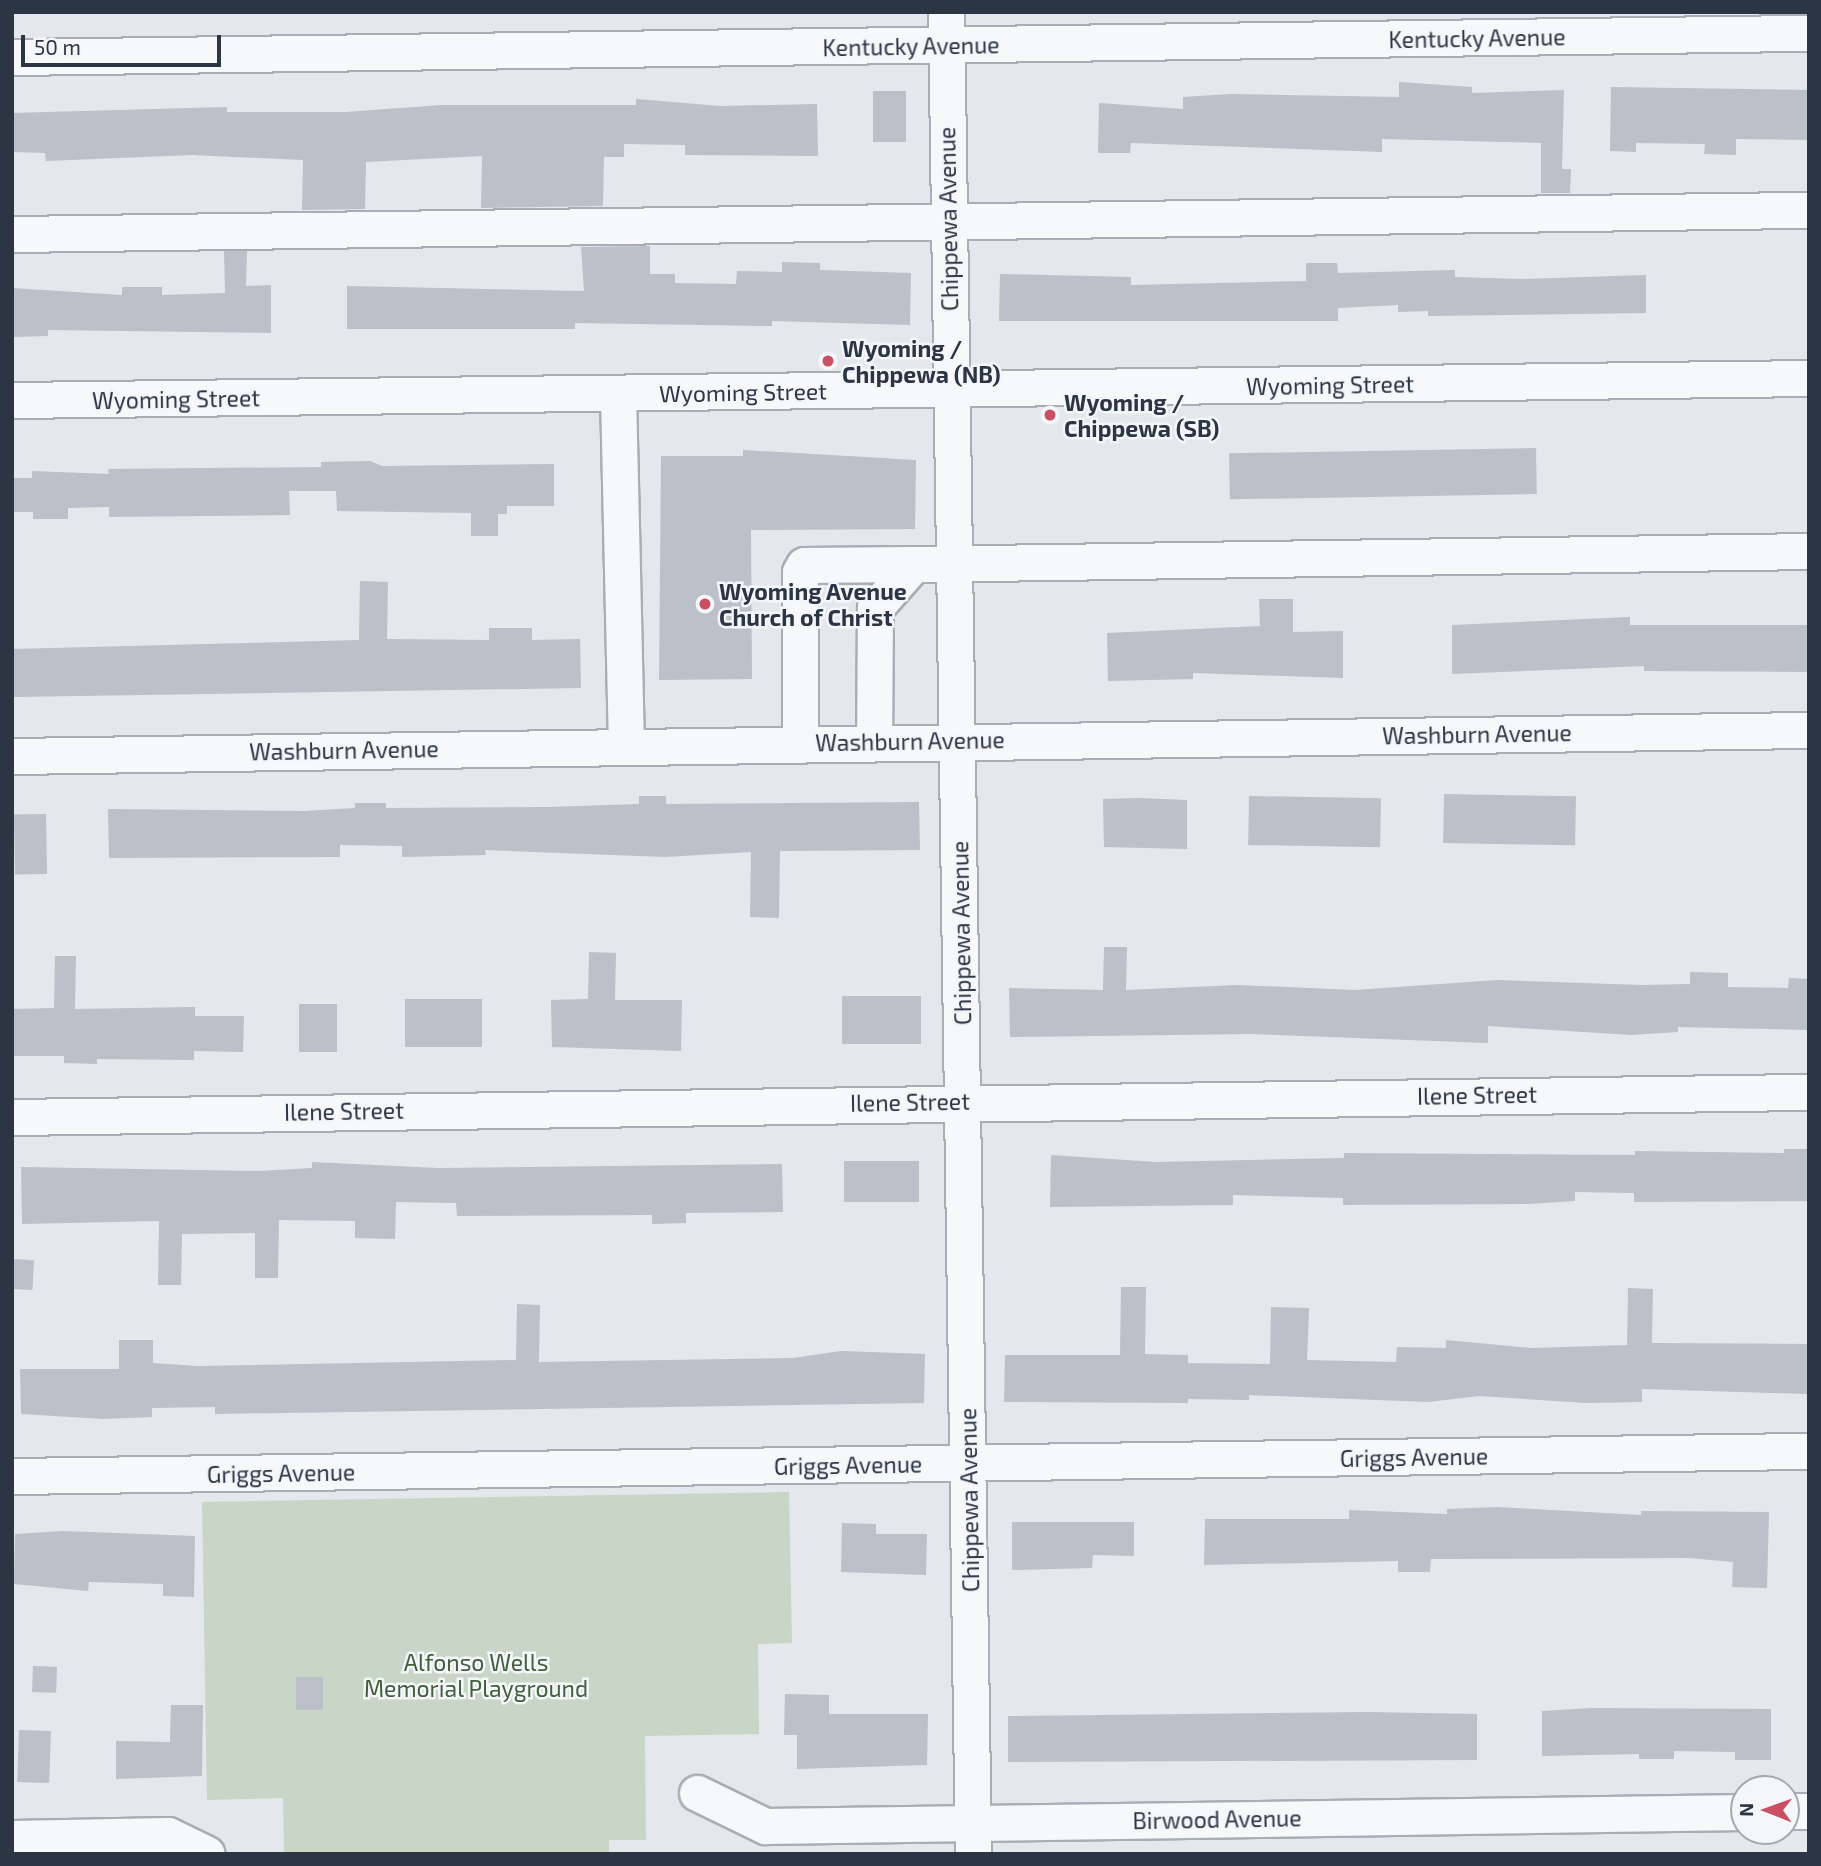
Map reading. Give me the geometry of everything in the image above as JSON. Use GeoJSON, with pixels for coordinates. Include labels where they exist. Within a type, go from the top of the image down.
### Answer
{"type":"FeatureCollection","features":[{"type":"Feature","properties":{"kind":"street","name":"Kentucky Avenue"},"geometry":{"type":"LineString","coordinates":[[12,57],[946,29],[1809,33]]}},
{"type":"Feature","properties":{"kind":"street","name":"Chippewa Avenue"},"geometry":{"type":"LineString","coordinates":[[946,29],[950,390],[959,740],[972,1838]]}},
{"type":"Feature","properties":{"kind":"street"},"geometry":{"type":"LineString","coordinates":[[12,234],[948,224],[1809,210]]}},
{"type":"Feature","properties":{"kind":"street","name":"Wyoming Street"},"geometry":{"type":"LineString","coordinates":[[12,400],[1809,378]]}},
{"type":"Feature","properties":{"kind":"street"},"geometry":{"type":"LineString","coordinates":[[618,394],[626,746]]}},
{"type":"Feature","properties":{"kind":"street"},"geometry":{"type":"LineString","coordinates":[[800,742],[800,572],[804,565],[1809,551]]}},
{"type":"Feature","properties":{"kind":"street"},"geometry":{"type":"LineString","coordinates":[[874,741],[875,608],[914,564]]}},
{"type":"Feature","properties":{"kind":"street","name":"Washburn Avenue"},"geometry":{"type":"LineString","coordinates":[[12,756],[800,742],[1809,730]]}},
{"type":"Feature","properties":{"kind":"street","name":"Ilene Street"},"geometry":{"type":"LineString","coordinates":[[12,1117],[963,1101],[1809,1092]]}},
{"type":"Feature","properties":{"kind":"street","name":"Griggs Avenue"},"geometry":{"type":"LineString","coordinates":[[12,1476],[1809,1451]]}},
{"type":"Feature","properties":{"kind":"street","name":"Birwood Avenue"},"geometry":{"type":"LineString","coordinates":[[697,1793],[765,1826],[972,1838],[1730,1812]]}},
{"type":"Feature","properties":{"kind":"street"},"geometry":{"type":"LineString","coordinates":[[12,1838],[168,1835],[207,1854]]}},
{"type":"Feature","properties":{"kind":"green space","name":"Alfonso Wells Memorial Playground"},"geometry":{"type":"Polygon","coordinates":[[[789,1492],[792,1643],[758,1644],[759,1734],[645,1736],[646,1840],[609,1840],[609,1854],[284,1854],[283,1798],[207,1800],[202,1502],[789,1492]]]}},
{"type":"Feature","properties":{"kind":"building"},"geometry":{"type":"Polygon","coordinates":[[[1399,82],[1472,87],[1472,93],[1564,90],[1562,169],[1571,169],[1570,193],[1541,193],[1541,143],[1382,139],[1382,152],[1131,143],[1130,153],[1098,153],[1099,103],[1183,109],[1183,97],[1230,94],[1399,97],[1399,82]]]}},
{"type":"Feature","properties":{"kind":"building"},"geometry":{"type":"Polygon","coordinates":[[[1611,87],[1809,90],[1809,140],[1736,139],[1736,155],[1704,154],[1705,144],[1636,143],[1636,152],[1610,151],[1611,87]]]}},
{"type":"Feature","properties":{"kind":"building"},"geometry":{"type":"Polygon","coordinates":[[[873,91],[906,91],[906,142],[873,142],[873,91]]]}},
{"type":"Feature","properties":{"kind":"building"},"geometry":{"type":"Polygon","coordinates":[[[636,99],[720,106],[817,104],[818,156],[685,155],[685,145],[624,144],[624,157],[604,157],[603,206],[481,208],[482,156],[366,162],[365,209],[302,210],[303,160],[192,155],[46,161],[45,153],[12,152],[12,113],[227,107],[227,112],[345,112],[442,105],[636,105],[636,99]]]}},
{"type":"Feature","properties":{"kind":"building"},"geometry":{"type":"Polygon","coordinates":[[[650,246],[650,274],[675,274],[675,283],[736,284],[737,271],[782,272],[782,262],[820,263],[820,270],[911,273],[910,325],[772,321],[772,326],[575,323],[575,329],[347,329],[347,286],[584,291],[581,247],[650,246]]]}},
{"type":"Feature","properties":{"kind":"building"},"geometry":{"type":"Polygon","coordinates":[[[224,251],[247,251],[246,286],[271,285],[271,333],[48,330],[48,336],[12,337],[12,288],[122,295],[122,287],[162,287],[162,295],[225,293],[224,251]]]}},
{"type":"Feature","properties":{"kind":"building"},"geometry":{"type":"Polygon","coordinates":[[[1306,263],[1337,263],[1338,273],[1455,270],[1455,277],[1521,279],[1646,275],[1646,313],[1428,316],[1428,311],[1398,312],[1398,305],[1338,308],[1338,321],[999,321],[1000,274],[1131,277],[1131,285],[1306,281],[1306,263]]]}},
{"type":"Feature","properties":{"kind":"building"},"geometry":{"type":"Polygon","coordinates":[[[1536,448],[1537,494],[1230,499],[1229,453],[1536,448]]]}},
{"type":"Feature","properties":{"kind":"building","name":"Wyoming Avenue Church of Christ"},"geometry":{"type":"Polygon","coordinates":[[[743,450],[916,460],[915,529],[751,530],[752,679],[659,680],[661,456],[743,456],[743,450]]]}},
{"type":"Feature","properties":{"kind":"building"},"geometry":{"type":"Polygon","coordinates":[[[370,461],[382,466],[554,464],[554,506],[507,506],[507,514],[498,514],[498,536],[471,536],[471,513],[337,511],[336,491],[289,491],[290,515],[109,517],[109,507],[68,508],[68,519],[33,519],[33,512],[12,512],[12,478],[32,478],[32,471],[109,474],[108,469],[321,467],[321,462],[370,461]]]}},
{"type":"Feature","properties":{"kind":"building"},"geometry":{"type":"Polygon","coordinates":[[[360,581],[388,582],[387,639],[489,640],[489,628],[532,628],[532,640],[580,639],[581,688],[12,697],[12,649],[359,640],[360,581]]]}},
{"type":"Feature","properties":{"kind":"building"},"geometry":{"type":"Polygon","coordinates":[[[1259,599],[1293,599],[1293,632],[1343,631],[1343,678],[1193,673],[1193,679],[1108,681],[1107,633],[1260,626],[1259,599]]]}},
{"type":"Feature","properties":{"kind":"building"},"geometry":{"type":"Polygon","coordinates":[[[1630,617],[1630,625],[1809,625],[1809,672],[1644,671],[1644,666],[1452,674],[1452,625],[1630,617]]]}},
{"type":"Feature","properties":{"kind":"building"},"geometry":{"type":"Polygon","coordinates":[[[1444,794],[1576,796],[1575,845],[1443,843],[1444,794]]]}},
{"type":"Feature","properties":{"kind":"building"},"geometry":{"type":"Polygon","coordinates":[[[639,796],[666,796],[666,804],[919,802],[920,850],[780,851],[779,918],[750,917],[751,852],[665,857],[485,850],[486,855],[402,857],[402,846],[340,845],[340,857],[109,858],[108,809],[304,811],[355,808],[355,803],[386,803],[386,808],[548,807],[639,804],[639,796]]]}},
{"type":"Feature","properties":{"kind":"building"},"geometry":{"type":"Polygon","coordinates":[[[1249,796],[1381,798],[1380,847],[1248,845],[1249,796]]]}},
{"type":"Feature","properties":{"kind":"building"},"geometry":{"type":"Polygon","coordinates":[[[1103,799],[1187,800],[1187,849],[1104,847],[1103,799]]]}},
{"type":"Feature","properties":{"kind":"building"},"geometry":{"type":"Polygon","coordinates":[[[46,814],[47,874],[15,875],[14,815],[46,814]]]}},
{"type":"Feature","properties":{"kind":"building"},"geometry":{"type":"Polygon","coordinates":[[[1104,947],[1127,947],[1126,990],[1238,985],[1355,990],[1497,980],[1690,984],[1690,972],[1728,973],[1728,987],[1788,988],[1789,978],[1809,979],[1809,1030],[1678,1027],[1678,1032],[1631,1035],[1488,1026],[1488,1043],[1251,1034],[1010,1037],[1009,988],[1103,990],[1104,947]]]}},
{"type":"Feature","properties":{"kind":"building"},"geometry":{"type":"Polygon","coordinates":[[[589,952],[616,953],[615,1000],[682,1000],[681,1051],[552,1047],[551,1000],[588,999],[589,952]]]}},
{"type":"Feature","properties":{"kind":"building"},"geometry":{"type":"Polygon","coordinates":[[[55,956],[76,956],[75,1009],[195,1007],[195,1016],[244,1016],[243,1052],[194,1051],[194,1060],[97,1059],[97,1064],[64,1063],[64,1056],[12,1056],[12,1009],[54,1008],[55,956]]]}},
{"type":"Feature","properties":{"kind":"building"},"geometry":{"type":"Polygon","coordinates":[[[842,996],[921,996],[921,1044],[842,1044],[842,996]]]}},
{"type":"Feature","properties":{"kind":"building"},"geometry":{"type":"Polygon","coordinates":[[[405,999],[482,999],[482,1047],[405,1047],[405,999]]]}},
{"type":"Feature","properties":{"kind":"building"},"geometry":{"type":"Polygon","coordinates":[[[299,1004],[337,1004],[337,1052],[299,1052],[299,1004]]]}},
{"type":"Feature","properties":{"kind":"building"},"geometry":{"type":"Polygon","coordinates":[[[1784,1149],[1809,1149],[1809,1201],[1634,1202],[1634,1193],[1575,1192],[1575,1201],[1528,1204],[1343,1205],[1343,1198],[1233,1195],[1233,1205],[1050,1207],[1051,1155],[1156,1162],[1344,1158],[1344,1153],[1635,1155],[1635,1151],[1784,1153],[1784,1149]]]}},
{"type":"Feature","properties":{"kind":"building"},"geometry":{"type":"Polygon","coordinates":[[[844,1161],[919,1161],[919,1202],[844,1202],[844,1161]]]}},
{"type":"Feature","properties":{"kind":"building"},"geometry":{"type":"Polygon","coordinates":[[[312,1162],[438,1168],[782,1164],[783,1212],[686,1213],[686,1223],[652,1224],[652,1215],[457,1216],[456,1203],[396,1202],[395,1239],[355,1238],[355,1221],[279,1220],[278,1278],[255,1278],[255,1233],[182,1234],[181,1285],[158,1285],[159,1221],[22,1224],[21,1167],[259,1171],[312,1168],[312,1162]]]}},
{"type":"Feature","properties":{"kind":"building"},"geometry":{"type":"Polygon","coordinates":[[[12,1259],[34,1260],[32,1290],[12,1289],[12,1259]]]}},
{"type":"Feature","properties":{"kind":"building"},"geometry":{"type":"Polygon","coordinates":[[[1121,1287],[1146,1287],[1145,1354],[1188,1355],[1188,1363],[1270,1364],[1271,1307],[1309,1308],[1307,1360],[1396,1362],[1397,1347],[1446,1348],[1446,1340],[1532,1348],[1627,1345],[1628,1288],[1653,1289],[1652,1343],[1809,1344],[1809,1394],[1642,1389],[1642,1402],[1587,1403],[1479,1396],[1428,1402],[1249,1395],[1249,1400],[1188,1399],[1188,1403],[1004,1402],[1005,1355],[1120,1355],[1121,1287]]]}},
{"type":"Feature","properties":{"kind":"building"},"geometry":{"type":"Polygon","coordinates":[[[517,1304],[540,1305],[539,1362],[793,1358],[841,1351],[925,1354],[924,1403],[215,1414],[215,1407],[152,1408],[152,1417],[103,1419],[21,1414],[20,1369],[119,1369],[119,1340],[153,1340],[153,1363],[197,1366],[516,1360],[517,1304]]]}},
{"type":"Feature","properties":{"kind":"building"},"geometry":{"type":"Polygon","coordinates":[[[1497,1507],[1641,1515],[1641,1511],[1769,1512],[1767,1588],[1732,1587],[1733,1562],[1689,1558],[1431,1559],[1430,1572],[1398,1572],[1398,1561],[1204,1565],[1205,1519],[1349,1519],[1349,1510],[1447,1514],[1447,1509],[1497,1507]]]}},
{"type":"Feature","properties":{"kind":"building"},"geometry":{"type":"Polygon","coordinates":[[[1012,1522],[1134,1522],[1134,1556],[1093,1555],[1092,1568],[1012,1570],[1012,1522]]]}},
{"type":"Feature","properties":{"kind":"building"},"geometry":{"type":"Polygon","coordinates":[[[842,1523],[876,1524],[876,1534],[927,1534],[926,1575],[841,1572],[842,1523]]]}},
{"type":"Feature","properties":{"kind":"building"},"geometry":{"type":"Polygon","coordinates":[[[63,1531],[195,1536],[194,1597],[163,1596],[163,1584],[89,1582],[88,1591],[14,1584],[15,1534],[63,1531]]]}},
{"type":"Feature","properties":{"kind":"building"},"geometry":{"type":"Polygon","coordinates":[[[33,1666],[57,1667],[56,1693],[32,1692],[33,1666]]]}},
{"type":"Feature","properties":{"kind":"building"},"geometry":{"type":"Polygon","coordinates":[[[296,1677],[323,1677],[323,1710],[296,1710],[296,1677]]]}},
{"type":"Feature","properties":{"kind":"building"},"geometry":{"type":"Polygon","coordinates":[[[785,1694],[829,1695],[829,1714],[928,1714],[927,1765],[797,1769],[797,1735],[784,1735],[785,1694]]]}},
{"type":"Feature","properties":{"kind":"building"},"geometry":{"type":"Polygon","coordinates":[[[171,1705],[203,1705],[202,1776],[116,1779],[116,1741],[170,1742],[171,1705]]]}},
{"type":"Feature","properties":{"kind":"building"},"geometry":{"type":"Polygon","coordinates":[[[1591,1708],[1771,1709],[1771,1760],[1735,1760],[1735,1752],[1674,1751],[1674,1759],[1639,1759],[1639,1754],[1542,1756],[1542,1711],[1591,1708]]]}},
{"type":"Feature","properties":{"kind":"building"},"geometry":{"type":"Polygon","coordinates":[[[1368,1712],[1477,1714],[1477,1760],[1008,1762],[1008,1716],[1368,1712]]]}},
{"type":"Feature","properties":{"kind":"building"},"geometry":{"type":"Polygon","coordinates":[[[19,1730],[51,1731],[49,1783],[17,1782],[19,1730]]]}},
{"type":"Feature","properties":{"kind":"place","name":"Wyoming / Chippewa (NB)"},"geometry":{"type":"Point","coordinates":[828,361]}},
{"type":"Feature","properties":{"kind":"place","name":"Wyoming / Chippewa (SB)"},"geometry":{"type":"Point","coordinates":[1050,415]}},
{"type":"Feature","properties":{"kind":"place","name":"Wyoming Avenue Church of Christ"},"geometry":{"type":"Point","coordinates":[705,604]}}]}
